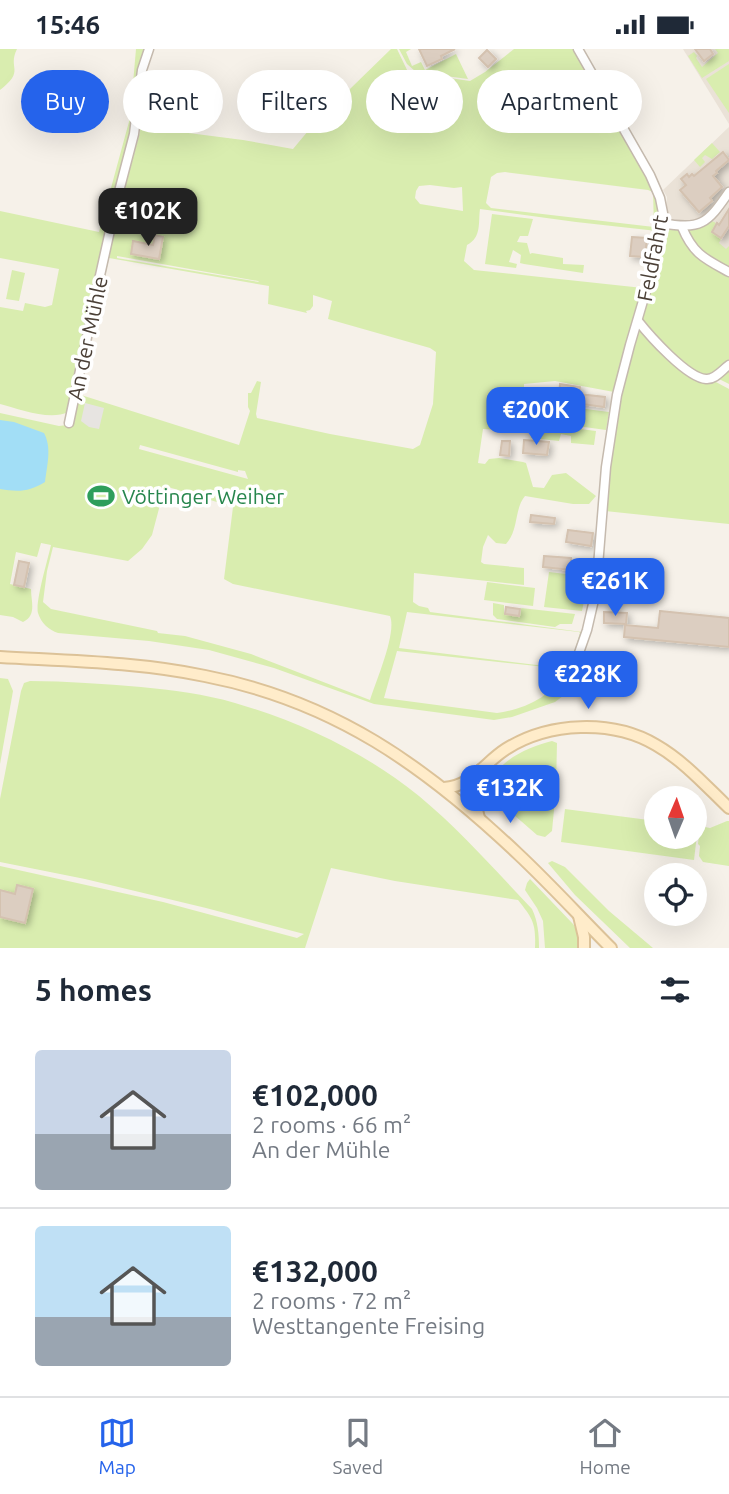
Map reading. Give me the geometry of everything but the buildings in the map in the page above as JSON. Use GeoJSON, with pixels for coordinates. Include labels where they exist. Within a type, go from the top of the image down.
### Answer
{"type":"FeatureCollection","features":[{"type":"Feature","properties":{"kind":"main road"},"geometry":{"type":"LineString","coordinates":[[0,657],[136,665],[206,676],[279,696],[340,722],[396,753],[479,818],[611,948]]}},
{"type":"Feature","properties":{"kind":"main road"},"geometry":{"type":"LineString","coordinates":[[444,789],[466,783],[498,754],[538,734],[592,727],[620,730],[654,744],[671,755],[729,808]]}},
{"type":"Feature","properties":{"kind":"main road"},"geometry":{"type":"LineString","coordinates":[[479,818],[474,791],[481,769]]}},
{"type":"Feature","properties":{"kind":"main road"},"geometry":{"type":"LineString","coordinates":[[579,916],[584,948]]}},
{"type":"Feature","properties":{"kind":"street","name":"An der Mühle"},"geometry":{"type":"LineString","coordinates":[[69,423],[99,280],[134,134],[142,70],[149,49]]}},
{"type":"Feature","properties":{"kind":"street","name":"Feldfahrt"},"geometry":{"type":"LineString","coordinates":[[573,670],[587,631],[596,591],[608,456],[621,379],[653,267],[663,206],[650,175],[578,49]]}},
{"type":"Feature","properties":{"kind":"street"},"geometry":{"type":"LineString","coordinates":[[661,223],[682,227],[695,225],[716,212],[729,193]]}},
{"type":"Feature","properties":{"kind":"street"},"geometry":{"type":"LineString","coordinates":[[682,227],[700,256],[729,272]]}},
{"type":"Feature","properties":{"kind":"street","name":"Feldfahrt"},"geometry":{"type":"LineString","coordinates":[[638,321],[665,352],[702,379],[714,377],[729,365]]}},
{"type":"Feature","properties":{"kind":"shaded area"},"geometry":{"type":"Polygon","coordinates":[[[683,49],[729,49],[729,124],[683,49]]]}},
{"type":"Feature","properties":{"kind":"shaded area"},"geometry":{"type":"Polygon","coordinates":[[[729,127],[729,276],[669,229],[665,231],[667,197],[663,190],[729,127]]]}},
{"type":"Feature","properties":{"kind":"shaded area"},"geometry":{"type":"Polygon","coordinates":[[[85,403],[104,408],[99,429],[89,427],[81,421],[85,403]]]}},
{"type":"Feature","properties":{"kind":"green space"},"geometry":{"type":"Polygon","coordinates":[[[0,49],[17,49],[14,56],[14,74],[0,90],[0,49]]]}},
{"type":"Feature","properties":{"kind":"green space"},"geometry":{"type":"Polygon","coordinates":[[[136,49],[143,49],[141,70],[134,70],[136,49]]]}},
{"type":"Feature","properties":{"kind":"green space"},"geometry":{"type":"Polygon","coordinates":[[[391,49],[397,49],[407,70],[369,70],[391,49]]]}},
{"type":"Feature","properties":{"kind":"green space"},"geometry":{"type":"Polygon","coordinates":[[[399,49],[411,49],[406,52],[412,66],[421,62],[425,70],[414,70],[399,49]]]}},
{"type":"Feature","properties":{"kind":"green space"},"geometry":{"type":"Polygon","coordinates":[[[514,49],[574,49],[586,70],[488,70],[514,49]]]}},
{"type":"Feature","properties":{"kind":"green space"},"geometry":{"type":"Polygon","coordinates":[[[715,49],[729,49],[729,61],[702,78],[688,56],[694,52],[702,67],[718,53],[715,49]]]}},
{"type":"Feature","properties":{"kind":"green space"},"geometry":{"type":"Polygon","coordinates":[[[456,54],[468,79],[463,78],[463,70],[425,70],[456,54]]]}},
{"type":"Feature","properties":{"kind":"green space"},"geometry":{"type":"Polygon","coordinates":[[[729,64],[729,113],[706,79],[729,64]]]}},
{"type":"Feature","properties":{"kind":"green space"},"geometry":{"type":"Polygon","coordinates":[[[366,73],[366,133],[463,133],[463,80],[470,81],[477,77],[477,133],[622,133],[656,194],[660,214],[657,231],[480,209],[477,234],[467,245],[464,261],[474,270],[643,288],[614,392],[555,381],[524,384],[524,401],[609,412],[606,430],[527,419],[525,431],[483,429],[478,463],[485,464],[489,459],[499,458],[526,463],[533,487],[544,488],[552,475],[566,473],[596,496],[589,504],[573,504],[525,496],[506,544],[496,543],[488,535],[481,562],[524,568],[524,585],[414,573],[413,602],[428,608],[430,612],[582,632],[563,696],[555,702],[512,717],[494,720],[374,704],[274,668],[209,650],[149,641],[58,633],[46,626],[38,613],[40,590],[51,545],[41,543],[37,557],[16,552],[10,584],[31,589],[30,616],[23,622],[0,615],[0,413],[59,426],[67,425],[140,133],[189,133],[293,149],[306,133],[352,133],[352,87],[366,73]],[[497,173],[491,177],[486,203],[491,208],[654,227],[653,192],[648,190],[497,173]],[[419,186],[415,198],[420,204],[463,211],[462,187],[419,186]],[[117,256],[117,258],[259,282],[117,256]],[[109,258],[80,393],[239,445],[250,411],[248,393],[251,393],[257,381],[261,382],[257,418],[413,449],[420,445],[433,404],[436,352],[328,319],[332,301],[313,295],[313,306],[307,313],[268,304],[269,286],[109,258]],[[140,445],[139,449],[248,479],[245,471],[238,472],[140,445]],[[165,486],[152,535],[142,549],[128,561],[53,547],[43,602],[51,609],[158,633],[185,636],[251,654],[370,700],[391,634],[390,616],[233,584],[224,579],[233,507],[165,486]],[[407,612],[399,648],[569,669],[580,633],[407,612]],[[397,651],[384,698],[497,713],[516,709],[545,695],[552,688],[559,670],[397,651]]]}},
{"type":"Feature","properties":{"kind":"green space"},"geometry":{"type":"Polygon","coordinates":[[[126,133],[131,133],[107,222],[68,412],[44,415],[0,404],[0,307],[23,311],[25,303],[45,307],[52,305],[59,269],[0,258],[0,211],[99,232],[126,133]]]}},
{"type":"Feature","properties":{"kind":"green space"},"geometry":{"type":"Polygon","coordinates":[[[712,143],[720,152],[712,159],[705,155],[702,158],[705,162],[700,167],[694,160],[712,143]]]}},
{"type":"Feature","properties":{"kind":"green space"},"geometry":{"type":"Polygon","coordinates":[[[492,214],[533,219],[528,236],[520,236],[517,242],[527,243],[530,254],[563,258],[563,264],[584,265],[583,273],[520,263],[521,255],[513,250],[509,262],[517,264],[516,268],[485,264],[492,214]]]}},
{"type":"Feature","properties":{"kind":"green space"},"geometry":{"type":"Polygon","coordinates":[[[712,221],[716,223],[711,232],[721,239],[719,243],[726,249],[729,246],[729,384],[717,378],[714,381],[729,389],[729,524],[605,511],[608,465],[621,389],[662,231],[703,227],[712,221]]]}},
{"type":"Feature","properties":{"kind":"green space"},"geometry":{"type":"Polygon","coordinates":[[[12,270],[25,273],[19,301],[6,299],[12,270]]]}},
{"type":"Feature","properties":{"kind":"green space"},"geometry":{"type":"Polygon","coordinates":[[[533,423],[596,431],[594,445],[571,443],[571,436],[561,434],[559,441],[531,438],[533,423]]]}},
{"type":"Feature","properties":{"kind":"green space"},"geometry":{"type":"Polygon","coordinates":[[[549,572],[582,576],[586,591],[582,611],[544,607],[549,572]]]}},
{"type":"Feature","properties":{"kind":"green space"},"geometry":{"type":"Polygon","coordinates":[[[487,582],[535,588],[533,606],[484,600],[487,582]]]}},
{"type":"Feature","properties":{"kind":"green space"},"geometry":{"type":"Polygon","coordinates":[[[493,603],[504,605],[504,614],[520,616],[521,608],[575,614],[572,624],[555,627],[497,619],[493,615],[493,603]]]}},
{"type":"Feature","properties":{"kind":"green space"},"geometry":{"type":"Polygon","coordinates":[[[0,678],[8,679],[13,691],[0,764],[0,678]]]}},
{"type":"Feature","properties":{"kind":"green space"},"geometry":{"type":"Polygon","coordinates":[[[30,681],[141,687],[224,700],[284,719],[355,753],[399,780],[434,809],[532,909],[538,928],[539,948],[535,948],[532,922],[518,900],[331,868],[305,948],[0,948],[0,866],[163,902],[297,938],[304,934],[85,879],[0,862],[0,799],[21,691],[24,683],[30,681]]]}},
{"type":"Feature","properties":{"kind":"green space"},"geometry":{"type":"Polygon","coordinates":[[[552,741],[557,743],[556,789],[552,831],[545,837],[537,835],[489,793],[493,776],[505,763],[528,749],[552,741]]]}},
{"type":"Feature","properties":{"kind":"green space"},"geometry":{"type":"Polygon","coordinates":[[[565,809],[644,819],[644,849],[695,849],[694,860],[561,842],[565,809]]]}},
{"type":"Feature","properties":{"kind":"green space"},"geometry":{"type":"Polygon","coordinates":[[[729,821],[729,866],[703,862],[699,856],[700,849],[707,849],[707,827],[729,821]]]}},
{"type":"Feature","properties":{"kind":"green space"},"geometry":{"type":"Polygon","coordinates":[[[552,861],[565,867],[609,911],[653,948],[630,948],[575,895],[548,863],[552,861]]]}},
{"type":"Feature","properties":{"kind":"green space"},"geometry":{"type":"Polygon","coordinates":[[[530,879],[573,924],[579,933],[580,948],[545,948],[543,921],[525,890],[530,879]]]}},
{"type":"Feature","properties":{"kind":"water"},"geometry":{"type":"Polygon","coordinates":[[[0,420],[44,433],[48,451],[45,482],[23,490],[0,489],[0,420]]]}},
{"type":"Feature","properties":{"kind":"place","name":"Vöttinger Weiher"},"geometry":{"type":"Point","coordinates":[101,496]}}]}
